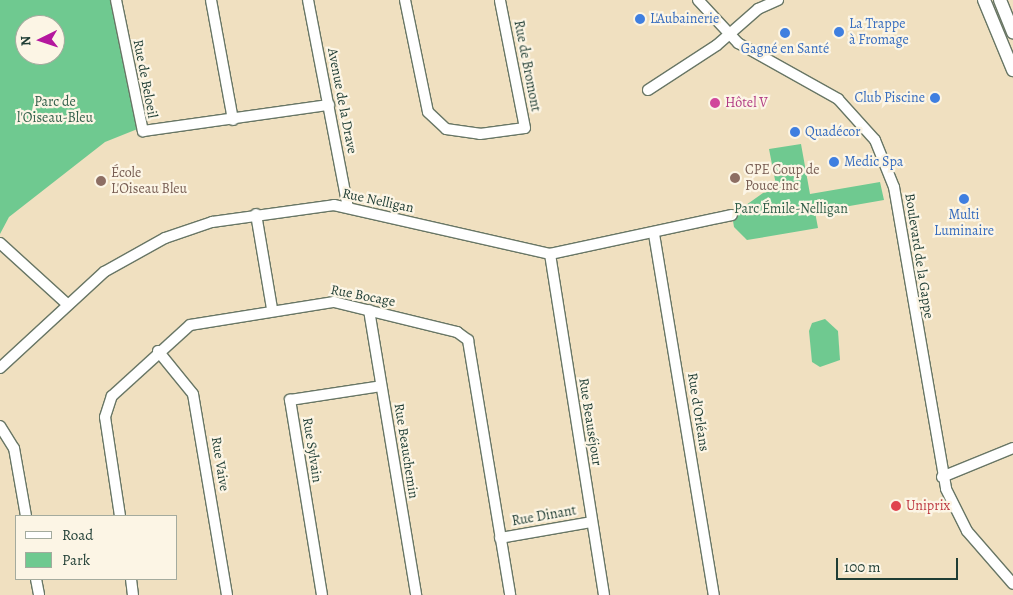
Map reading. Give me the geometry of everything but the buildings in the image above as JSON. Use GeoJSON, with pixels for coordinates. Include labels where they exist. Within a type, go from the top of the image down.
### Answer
{"type":"FeatureCollection","features":[{"type":"Feature","properties":{"kind":"main road"},"geometry":{"type":"LineString","coordinates":[[984,0],[1013,70]]}},
{"type":"Feature","properties":{"kind":"main road"},"geometry":{"type":"LineString","coordinates":[[1002,0],[1005,14],[1013,33]]}},
{"type":"Feature","properties":{"kind":"street","name":"Rue de Beloeil"},"geometry":{"type":"LineString","coordinates":[[116,0],[143,131],[233,120],[329,105]]}},
{"type":"Feature","properties":{"kind":"street"},"geometry":{"type":"LineString","coordinates":[[211,0],[233,120]]}},
{"type":"Feature","properties":{"kind":"street","name":"Avenue de la Drave"},"geometry":{"type":"LineString","coordinates":[[308,0],[348,207]]}},
{"type":"Feature","properties":{"kind":"street","name":"Rue de Bromont"},"geometry":{"type":"LineString","coordinates":[[405,0],[428,112],[446,128],[480,134],[525,128],[500,0]]}},
{"type":"Feature","properties":{"kind":"street","name":"Boulevard de la Gappe"},"geometry":{"type":"LineString","coordinates":[[698,0],[729,35],[754,53],[838,99],[864,125],[882,155],[894,187],[942,477],[966,531],[1013,584]]}},
{"type":"Feature","properties":{"kind":"street"},"geometry":{"type":"LineString","coordinates":[[648,90],[729,35],[758,9],[778,0]]}},
{"type":"Feature","properties":{"kind":"street","name":"Rue Nelligan"},"geometry":{"type":"LineString","coordinates":[[0,368],[67,304],[104,272],[149,245],[195,226],[256,214],[348,207],[550,254],[654,234],[732,215]]}},
{"type":"Feature","properties":{"kind":"street"},"geometry":{"type":"LineString","coordinates":[[256,214],[272,309]]}},
{"type":"Feature","properties":{"kind":"street","name":"Rue d'Orléans"},"geometry":{"type":"LineString","coordinates":[[654,234],[714,595]]}},
{"type":"Feature","properties":{"kind":"street"},"geometry":{"type":"LineString","coordinates":[[0,243],[67,304]]}},
{"type":"Feature","properties":{"kind":"street","name":"Rue Beauséjour"},"geometry":{"type":"LineString","coordinates":[[550,254],[604,595]]}},
{"type":"Feature","properties":{"kind":"street","name":"Rue Bocage"},"geometry":{"type":"LineString","coordinates":[[120,515],[105,409],[112,396],[158,351],[190,325],[272,309],[324,302],[370,310],[457,332],[468,340],[510,595]]}},
{"type":"Feature","properties":{"kind":"street","name":"Rue Beauchemin"},"geometry":{"type":"LineString","coordinates":[[370,310],[416,595]]}},
{"type":"Feature","properties":{"kind":"street","name":"Rue Vaive"},"geometry":{"type":"LineString","coordinates":[[158,351],[194,394],[227,595]]}},
{"type":"Feature","properties":{"kind":"street","name":"Rue Sylvain"},"geometry":{"type":"LineString","coordinates":[[322,595],[290,400],[381,386]]}},
{"type":"Feature","properties":{"kind":"street"},"geometry":{"type":"LineString","coordinates":[[0,426],[14,448],[26,515]]}},
{"type":"Feature","properties":{"kind":"street"},"geometry":{"type":"LineString","coordinates":[[942,477],[1013,448]]}},
{"type":"Feature","properties":{"kind":"street","name":"Rue Dinant"},"geometry":{"type":"LineString","coordinates":[[500,538],[592,522]]}},
{"type":"Feature","properties":{"kind":"street"},"geometry":{"type":"LineString","coordinates":[[36,580],[39,595]]}},
{"type":"Feature","properties":{"kind":"street"},"geometry":{"type":"LineString","coordinates":[[131,580],[133,595]]}},
{"type":"Feature","properties":{"kind":"green space","name":"Parc de l'Oiseau-Bleu"},"geometry":{"type":"Polygon","coordinates":[[[0,0],[116,0],[140,128],[105,142],[9,217],[0,234],[0,0]]]}},
{"type":"Feature","properties":{"kind":"green space","name":"Parc Émile-Nelligan"},"geometry":{"type":"Polygon","coordinates":[[[801,144],[810,194],[880,182],[884,200],[815,212],[818,228],[747,240],[734,227],[732,215],[763,193],[777,190],[769,149],[801,144]]]}},
{"type":"Feature","properties":{"kind":"green space"},"geometry":{"type":"Polygon","coordinates":[[[825,319],[838,331],[840,360],[820,367],[812,362],[809,331],[812,323],[825,319]]]}},
{"type":"Feature","properties":{"kind":"place","name":"L'Aubainerie"},"geometry":{"type":"Point","coordinates":[640,19]}},
{"type":"Feature","properties":{"kind":"place","name":"La Trappe à Fromage"},"geometry":{"type":"Point","coordinates":[839,32]}},
{"type":"Feature","properties":{"kind":"place","name":"Gagné en Santé"},"geometry":{"type":"Point","coordinates":[785,33]}},
{"type":"Feature","properties":{"kind":"place","name":"Club Piscine"},"geometry":{"type":"Point","coordinates":[935,98]}},
{"type":"Feature","properties":{"kind":"place","name":"Hôtel V"},"geometry":{"type":"Point","coordinates":[715,103]}},
{"type":"Feature","properties":{"kind":"place","name":"Quadécor"},"geometry":{"type":"Point","coordinates":[795,132]}},
{"type":"Feature","properties":{"kind":"place","name":"Medic Spa"},"geometry":{"type":"Point","coordinates":[834,162]}},
{"type":"Feature","properties":{"kind":"place","name":"CPE Coup de Pouce inc"},"geometry":{"type":"Point","coordinates":[735,178]}},
{"type":"Feature","properties":{"kind":"place","name":"École L'Oiseau Bleu"},"geometry":{"type":"Point","coordinates":[101,181]}},
{"type":"Feature","properties":{"kind":"place","name":"Multi Luminaire"},"geometry":{"type":"Point","coordinates":[964,199]}},
{"type":"Feature","properties":{"kind":"place","name":"Uniprix"},"geometry":{"type":"Point","coordinates":[896,506]}}]}
